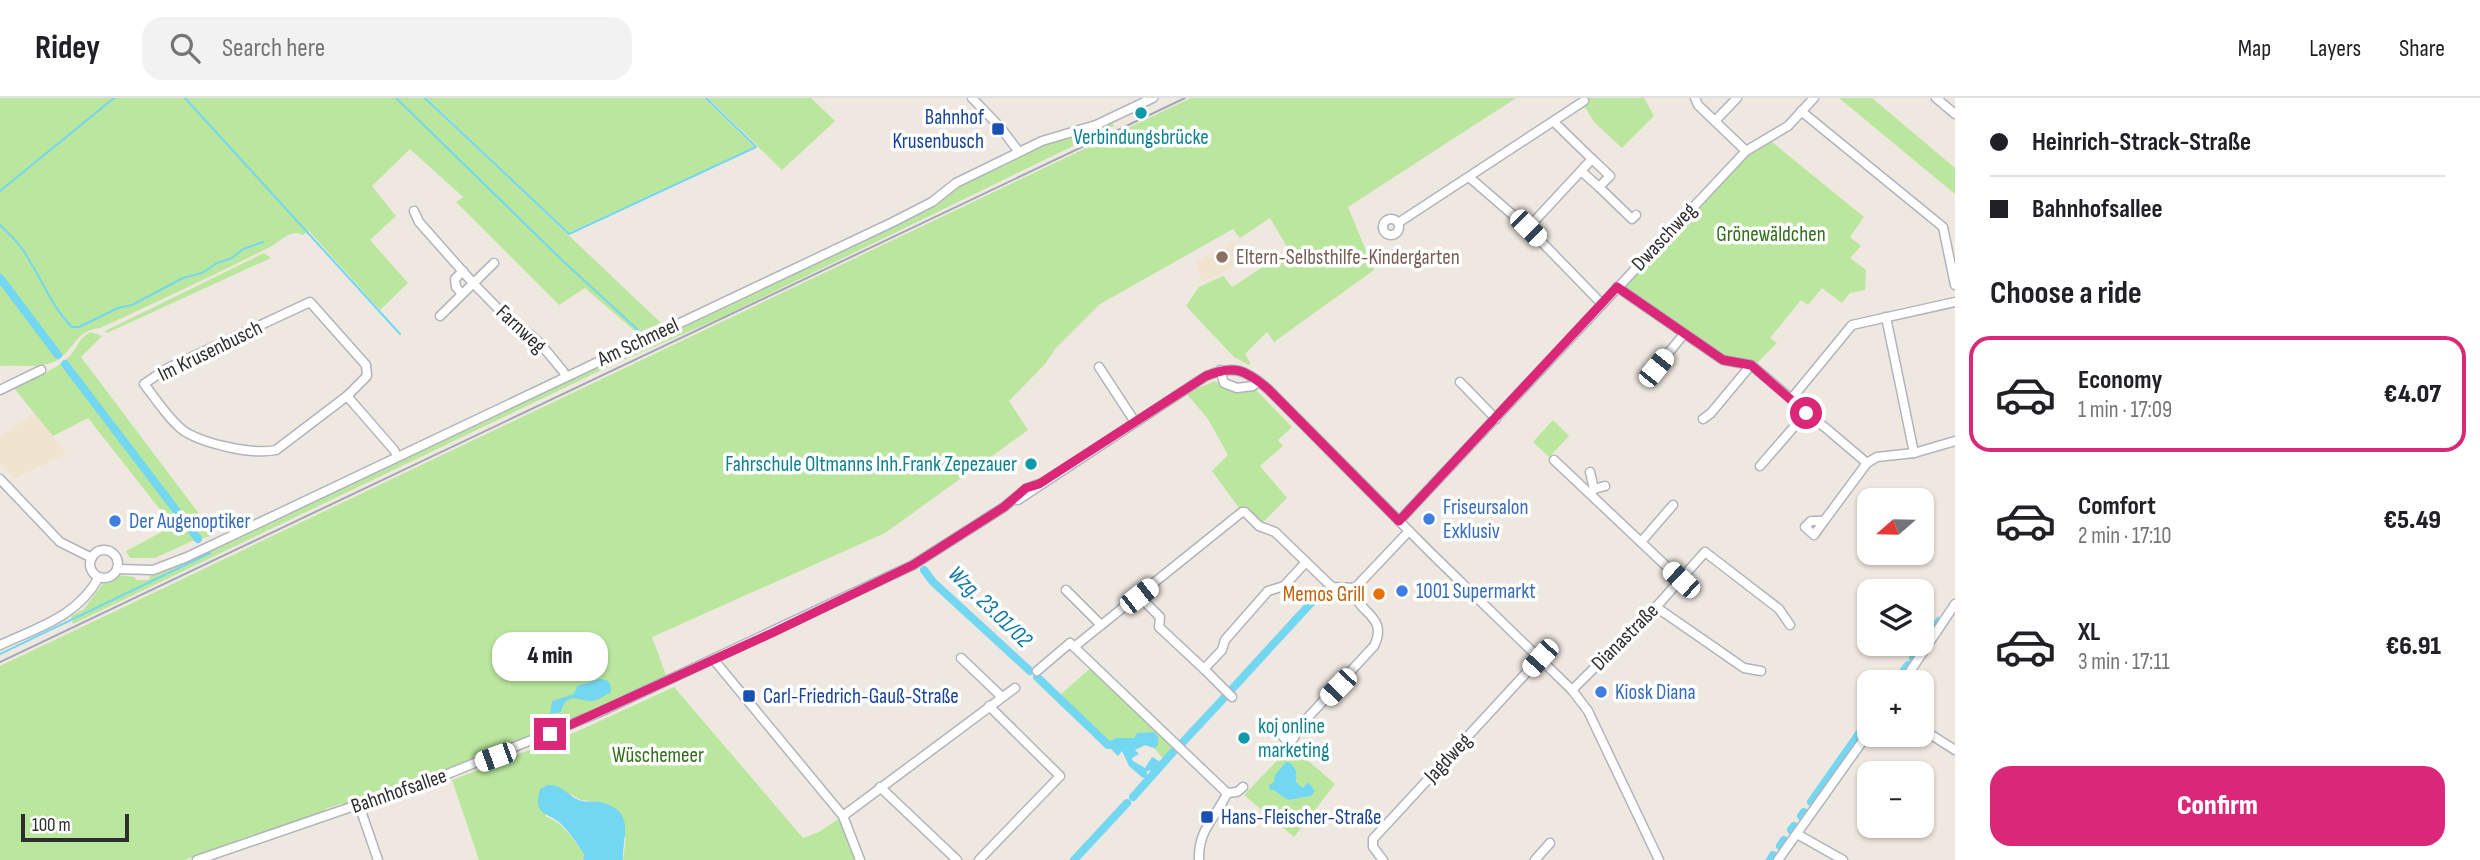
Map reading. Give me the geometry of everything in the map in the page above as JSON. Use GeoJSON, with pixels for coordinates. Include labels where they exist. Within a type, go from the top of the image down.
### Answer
{"type":"FeatureCollection","features":[{"type":"Feature","properties":{"kind":"street"},"geometry":{"type":"LineString","coordinates":[[972,98],[1019,152]]}},
{"type":"Feature","properties":{"kind":"street","name":"Am Schmeel"},"geometry":{"type":"LineString","coordinates":[[99,576],[108,577],[117,569],[147,571],[161,568],[893,222],[932,202],[956,183],[1042,141],[1096,125],[1153,98]]}},
{"type":"Feature","properties":{"kind":"street"},"geometry":{"type":"LineString","coordinates":[[1695,98],[1698,105],[1746,151]]}},
{"type":"Feature","properties":{"kind":"street"},"geometry":{"type":"LineString","coordinates":[[1715,121],[1737,98]]}},
{"type":"Feature","properties":{"kind":"street","name":"Dwaschweg"},"geometry":{"type":"LineString","coordinates":[[1399,521],[1746,151],[1788,126],[1814,98]]}},
{"type":"Feature","properties":{"kind":"street"},"geometry":{"type":"LineString","coordinates":[[1936,98],[1955,114]]}},
{"type":"Feature","properties":{"kind":"street"},"geometry":{"type":"LineString","coordinates":[[1398,223],[1584,101]]}},
{"type":"Feature","properties":{"kind":"street"},"geometry":{"type":"LineString","coordinates":[[1801,111],[1943,227],[1955,285]]}},
{"type":"Feature","properties":{"kind":"street"},"geometry":{"type":"LineString","coordinates":[[1554,122],[1610,176],[1599,187]]}},
{"type":"Feature","properties":{"kind":"street"},"geometry":{"type":"LineString","coordinates":[[1528,228],[1592,159]]}},
{"type":"Feature","properties":{"kind":"street"},"geometry":{"type":"LineString","coordinates":[[1581,171],[1632,219],[1636,215]]}},
{"type":"Feature","properties":{"kind":"street"},"geometry":{"type":"LineString","coordinates":[[1469,177],[1528,228],[1602,304]]}},
{"type":"Feature","properties":{"kind":"street","name":"Farnweg"},"geometry":{"type":"LineString","coordinates":[[414,211],[419,222],[473,283],[515,326],[531,336],[566,377]]}},
{"type":"Feature","properties":{"kind":"street"},"geometry":{"type":"LineString","coordinates":[[440,316],[494,263]]}},
{"type":"Feature","properties":{"kind":"street"},"geometry":{"type":"LineString","coordinates":[[462,294],[456,287],[455,279],[463,271]]}},
{"type":"Feature","properties":{"kind":"street"},"geometry":{"type":"LineString","coordinates":[[1617,287],[1723,360],[1751,365],[1867,463]]}},
{"type":"Feature","properties":{"kind":"street","name":"Im Krusenbusch"},"geometry":{"type":"LineString","coordinates":[[310,302],[366,365],[365,379],[347,396],[282,446],[264,453],[237,449],[185,431],[144,384],[166,369],[310,302]]}},
{"type":"Feature","properties":{"kind":"street"},"geometry":{"type":"LineString","coordinates":[[1792,398],[1852,324],[1955,302]]}},
{"type":"Feature","properties":{"kind":"street"},"geometry":{"type":"LineString","coordinates":[[1886,317],[1913,453]]}},
{"type":"Feature","properties":{"kind":"street"},"geometry":{"type":"LineString","coordinates":[[1648,374],[1684,334]]}},
{"type":"Feature","properties":{"kind":"street"},"geometry":{"type":"LineString","coordinates":[[1703,419],[1751,365]]}},
{"type":"Feature","properties":{"kind":"street"},"geometry":{"type":"LineString","coordinates":[[1099,368],[1135,422]]}},
{"type":"Feature","properties":{"kind":"street"},"geometry":{"type":"LineString","coordinates":[[0,390],[41,370]]}},
{"type":"Feature","properties":{"kind":"street"},"geometry":{"type":"LineString","coordinates":[[1258,381],[1253,386],[1237,388],[1224,383],[1223,370],[1244,372],[1258,381],[1572,690],[1588,711],[1659,860]]}},
{"type":"Feature","properties":{"kind":"street","name":"Bahnhofsallee"},"geometry":{"type":"LineString","coordinates":[[197,860],[359,805],[539,739],[715,660],[913,565],[1009,503],[1026,488],[1039,484],[1206,376],[1223,370]]}},
{"type":"Feature","properties":{"kind":"street"},"geometry":{"type":"LineString","coordinates":[[1460,383],[1496,419]]}},
{"type":"Feature","properties":{"kind":"street"},"geometry":{"type":"LineString","coordinates":[[347,396],[397,456]]}},
{"type":"Feature","properties":{"kind":"street"},"geometry":{"type":"LineString","coordinates":[[1760,466],[1806,413]]}},
{"type":"Feature","properties":{"kind":"street"},"geometry":{"type":"LineString","coordinates":[[1824,521],[1867,463],[1877,457],[1913,453],[1955,441]]}},
{"type":"Feature","properties":{"kind":"street"},"geometry":{"type":"LineString","coordinates":[[1554,460],[1592,491],[1681,580]]}},
{"type":"Feature","properties":{"kind":"street"},"geometry":{"type":"LineString","coordinates":[[1590,472],[1592,491]]}},
{"type":"Feature","properties":{"kind":"street"},"geometry":{"type":"LineString","coordinates":[[0,479],[60,542],[92,558]]}},
{"type":"Feature","properties":{"kind":"street"},"geometry":{"type":"LineString","coordinates":[[1592,491],[1605,486]]}},
{"type":"Feature","properties":{"kind":"street"},"geometry":{"type":"LineString","coordinates":[[1641,542],[1674,505]]}},
{"type":"Feature","properties":{"kind":"street"},"geometry":{"type":"LineString","coordinates":[[1074,647],[1242,512],[1259,526],[1275,532],[1332,587],[1355,588],[1409,531]]}},
{"type":"Feature","properties":{"kind":"street"},"geometry":{"type":"LineString","coordinates":[[0,645],[72,610],[89,594],[99,576],[92,570],[92,558],[97,552],[109,551],[117,558],[117,569]]}},
{"type":"Feature","properties":{"kind":"street","name":"Dianastraße"},"geometry":{"type":"LineString","coordinates":[[1572,690],[1656,607],[1705,552],[1779,609],[1790,625]]}},
{"type":"Feature","properties":{"kind":"street"},"geometry":{"type":"LineString","coordinates":[[1204,670],[1222,650],[1225,639],[1268,591],[1284,586],[1306,562]]}},
{"type":"Feature","properties":{"kind":"street"},"geometry":{"type":"LineString","coordinates":[[1300,726],[1362,661],[1379,635],[1376,622],[1356,597],[1355,588]]}},
{"type":"Feature","properties":{"kind":"street"},"geometry":{"type":"LineString","coordinates":[[1066,590],[1101,625]]}},
{"type":"Feature","properties":{"kind":"street"},"geometry":{"type":"LineString","coordinates":[[1139,596],[1160,617],[1159,627],[1232,697]]}},
{"type":"Feature","properties":{"kind":"street"},"geometry":{"type":"LineString","coordinates":[[1911,670],[1955,604]]}},
{"type":"Feature","properties":{"kind":"street"},"geometry":{"type":"LineString","coordinates":[[1656,607],[1744,668],[1761,671]]}},
{"type":"Feature","properties":{"kind":"street"},"geometry":{"type":"LineString","coordinates":[[1037,671],[1070,643],[1131,699],[1182,753],[1227,793],[1237,793],[1243,787]]}},
{"type":"Feature","properties":{"kind":"street"},"geometry":{"type":"LineString","coordinates":[[961,657],[1002,697]]}},
{"type":"Feature","properties":{"kind":"street","name":"Jagdweg"},"geometry":{"type":"LineString","coordinates":[[1383,860],[1373,847],[1373,839],[1540,658]]}},
{"type":"Feature","properties":{"kind":"street"},"geometry":{"type":"LineString","coordinates":[[715,660],[843,816],[860,860]]}},
{"type":"Feature","properties":{"kind":"street"},"geometry":{"type":"LineString","coordinates":[[843,816],[1015,688]]}},
{"type":"Feature","properties":{"kind":"street"},"geometry":{"type":"LineString","coordinates":[[979,860],[1060,776],[989,706]]}},
{"type":"Feature","properties":{"kind":"street"},"geometry":{"type":"LineString","coordinates":[[1934,737],[1955,750]]}},
{"type":"Feature","properties":{"kind":"street"},"geometry":{"type":"LineString","coordinates":[[1778,860],[1858,747]]}},
{"type":"Feature","properties":{"kind":"street"},"geometry":{"type":"LineString","coordinates":[[880,788],[957,860]]}},
{"type":"Feature","properties":{"kind":"street"},"geometry":{"type":"LineString","coordinates":[[1199,860],[1201,836],[1227,793]]}},
{"type":"Feature","properties":{"kind":"street"},"geometry":{"type":"LineString","coordinates":[[359,805],[378,860]]}},
{"type":"Feature","properties":{"kind":"street"},"geometry":{"type":"LineString","coordinates":[[1797,834],[1843,860]]}},
{"type":"Feature","properties":{"kind":"street"},"geometry":{"type":"LineString","coordinates":[[1535,860],[1550,843]]}},
{"type":"Feature","properties":{"kind":"shaded area","name":"Eltern-Selbsthilfe-Kindergarten"},"geometry":{"type":"Polygon","coordinates":[[[1236,241],[1244,262],[1203,282],[1195,262],[1236,241]]]}},
{"type":"Feature","properties":{"kind":"shaded area"},"geometry":{"type":"Polygon","coordinates":[[[36,413],[66,454],[14,479],[0,465],[0,437],[36,413]]]}},
{"type":"Feature","properties":{"kind":"green space"},"geometry":{"type":"Polygon","coordinates":[[[0,98],[424,98],[661,323],[637,333],[585,288],[559,305],[456,202],[463,197],[410,149],[372,186],[396,216],[370,240],[408,283],[380,310],[309,231],[303,235],[290,235],[207,278],[91,330],[78,338],[64,355],[51,363],[0,366],[0,280],[39,330],[0,278],[0,98]]]}},
{"type":"Feature","properties":{"kind":"green space"},"geometry":{"type":"Polygon","coordinates":[[[427,98],[704,98],[754,147],[568,233],[427,98]]]}},
{"type":"Feature","properties":{"kind":"green space"},"geometry":{"type":"Polygon","coordinates":[[[708,98],[811,98],[835,121],[782,170],[708,98]]]}},
{"type":"Feature","properties":{"kind":"green space"},"geometry":{"type":"Polygon","coordinates":[[[1191,98],[1516,98],[1348,207],[1374,270],[1274,342],[1267,332],[1245,354],[1251,364],[1234,357],[1186,306],[1199,287],[1223,276],[1232,287],[1289,250],[1270,218],[1240,238],[1233,229],[1100,304],[1009,401],[1028,430],[885,533],[652,637],[667,678],[494,754],[344,806],[343,803],[325,809],[326,812],[184,860],[0,860],[0,666],[1191,98]]]}},
{"type":"Feature","properties":{"kind":"green space"},"geometry":{"type":"Polygon","coordinates":[[[1579,98],[1644,98],[1654,116],[1622,148],[1595,123],[1579,98]]]}},
{"type":"Feature","properties":{"kind":"green space"},"geometry":{"type":"Polygon","coordinates":[[[1839,98],[1872,98],[1955,168],[1955,194],[1839,98]]]}},
{"type":"Feature","properties":{"kind":"green space"},"geometry":{"type":"Polygon","coordinates":[[[1111,121],[1114,126],[720,318],[610,366],[73,624],[71,616],[84,609],[105,581],[117,575],[149,580],[150,576],[183,563],[649,342],[651,344],[668,336],[667,333],[926,210],[956,189],[1047,143],[1081,135],[1111,121]]]}},
{"type":"Feature","properties":{"kind":"green space","name":"Grönewäldchen"},"geometry":{"type":"Polygon","coordinates":[[[1772,142],[1864,217],[1850,237],[1861,246],[1850,258],[1866,270],[1865,290],[1850,293],[1842,303],[1822,288],[1808,305],[1801,300],[1770,338],[1777,343],[1756,364],[1724,356],[1622,287],[1747,152],[1772,142]]]}},
{"type":"Feature","properties":{"kind":"green space"},"geometry":{"type":"Polygon","coordinates":[[[264,253],[271,258],[107,333],[105,331],[264,253]]]}},
{"type":"Feature","properties":{"kind":"green space"},"geometry":{"type":"Polygon","coordinates":[[[91,332],[102,336],[81,357],[215,535],[192,541],[155,558],[130,558],[126,551],[173,526],[88,418],[53,436],[14,388],[63,362],[83,337],[91,332]]]}},
{"type":"Feature","properties":{"kind":"green space"},"geometry":{"type":"Polygon","coordinates":[[[1215,381],[1235,390],[1256,390],[1292,427],[1278,440],[1283,446],[1260,466],[1287,498],[1259,526],[1242,512],[1212,471],[1228,455],[1208,419],[1186,393],[1215,381]]]}},
{"type":"Feature","properties":{"kind":"green space"},"geometry":{"type":"Polygon","coordinates":[[[1553,420],[1569,436],[1549,457],[1533,442],[1553,420]]]}},
{"type":"Feature","properties":{"kind":"green space"},"geometry":{"type":"Polygon","coordinates":[[[1094,665],[1178,753],[1166,762],[1154,748],[1153,732],[1137,733],[1134,738],[1116,738],[1105,743],[1059,696],[1094,665]]]}},
{"type":"Feature","properties":{"kind":"green space","name":"Wüschemeer"},"geometry":{"type":"Polygon","coordinates":[[[674,687],[803,838],[819,832],[843,816],[860,860],[623,860],[626,838],[598,802],[581,800],[570,794],[545,816],[567,832],[584,854],[583,860],[479,860],[452,780],[576,732],[674,687]]]}},
{"type":"Feature","properties":{"kind":"green space"},"geometry":{"type":"Polygon","coordinates":[[[1291,746],[1335,784],[1294,837],[1244,795],[1291,746]]]}},
{"type":"Feature","properties":{"kind":"water"},"geometry":{"type":"Polygon","coordinates":[[[600,679],[609,682],[611,692],[592,701],[568,700],[561,712],[550,714],[552,701],[574,694],[577,686],[600,679]]]}},
{"type":"Feature","properties":{"kind":"water"},"geometry":{"type":"Polygon","coordinates":[[[1154,732],[1158,737],[1158,745],[1155,748],[1145,745],[1135,750],[1139,754],[1132,758],[1145,768],[1152,757],[1159,761],[1156,770],[1147,771],[1147,777],[1143,778],[1129,766],[1122,751],[1118,756],[1105,743],[1116,738],[1134,738],[1137,733],[1154,732]]]}},
{"type":"Feature","properties":{"kind":"water"},"geometry":{"type":"Polygon","coordinates":[[[1286,762],[1291,763],[1296,771],[1296,782],[1303,788],[1308,782],[1315,791],[1311,796],[1288,800],[1270,790],[1269,785],[1274,782],[1275,775],[1286,762]]]}},
{"type":"Feature","properties":{"kind":"water","name":"Wüschemeer"},"geometry":{"type":"Polygon","coordinates":[[[548,785],[558,787],[582,801],[599,802],[618,811],[625,824],[623,860],[583,860],[584,854],[567,830],[542,812],[538,804],[540,789],[548,785]]]}},
{"type":"Feature","properties":{"kind":"waterway"},"geometry":{"type":"LineString","coordinates":[[0,191],[114,98]]}},
{"type":"Feature","properties":{"kind":"waterway"},"geometry":{"type":"LineString","coordinates":[[185,98],[400,334]]}},
{"type":"Feature","properties":{"kind":"waterway"},"geometry":{"type":"LineString","coordinates":[[396,98],[639,331]]}},
{"type":"Feature","properties":{"kind":"waterway"},"geometry":{"type":"LineString","coordinates":[[425,98],[569,234],[756,147],[706,98]]}},
{"type":"Feature","properties":{"kind":"waterway"},"geometry":{"type":"LineString","coordinates":[[0,225],[21,247],[52,301],[72,327],[79,327],[118,308],[132,305],[183,278],[202,273],[217,263],[232,258],[243,249],[263,242]]}},
{"type":"Feature","properties":{"kind":"waterway"},"geometry":{"type":"LineString","coordinates":[[0,278],[58,355]]}},
{"type":"Feature","properties":{"kind":"waterway"},"geometry":{"type":"LineString","coordinates":[[65,364],[198,539]]}},
{"type":"Feature","properties":{"kind":"waterway"},"geometry":{"type":"LineString","coordinates":[[0,654],[210,553]]}},
{"type":"Feature","properties":{"kind":"waterway","name":"Wzg. 23.01/02"},"geometry":{"type":"LineString","coordinates":[[924,570],[933,582],[1030,671]]}},
{"type":"Feature","properties":{"kind":"waterway"},"geometry":{"type":"LineString","coordinates":[[1233,688],[1323,590]]}},
{"type":"Feature","properties":{"kind":"waterway"},"geometry":{"type":"LineString","coordinates":[[1934,628],[1939,621]]}},
{"type":"Feature","properties":{"kind":"waterway"},"geometry":{"type":"LineString","coordinates":[[1904,670],[1908,665]]}},
{"type":"Feature","properties":{"kind":"waterway","name":"Wzg. 23.01/02"},"geometry":{"type":"LineString","coordinates":[[1037,677],[1108,745],[1115,744]]}},
{"type":"Feature","properties":{"kind":"waterway"},"geometry":{"type":"LineString","coordinates":[[1182,743],[1224,698]]}},
{"type":"Feature","properties":{"kind":"waterway"},"geometry":{"type":"LineString","coordinates":[[1811,802],[1857,736]]}},
{"type":"Feature","properties":{"kind":"waterway"},"geometry":{"type":"LineString","coordinates":[[1133,797],[1173,752]]}},
{"type":"Feature","properties":{"kind":"waterway"},"geometry":{"type":"LineString","coordinates":[[1074,860],[1127,803]]}},
{"type":"Feature","properties":{"kind":"waterway"},"geometry":{"type":"LineString","coordinates":[[1801,816],[1804,812]]}},
{"type":"Feature","properties":{"kind":"waterway"},"geometry":{"type":"LineString","coordinates":[[1791,830],[1794,826]]}},
{"type":"Feature","properties":{"kind":"waterway"},"geometry":{"type":"LineString","coordinates":[[1780,846],[1784,840]]}},
{"type":"Feature","properties":{"kind":"waterway"},"geometry":{"type":"LineString","coordinates":[[1770,860],[1773,855]]}},
{"type":"Feature","properties":{"kind":"railway"},"geometry":{"type":"LineString","coordinates":[[0,662],[1185,98]]}},
{"type":"Feature","properties":{"kind":"place","name":"Verbindungsbrücke"},"geometry":{"type":"Point","coordinates":[1141,113]}},
{"type":"Feature","properties":{"kind":"place","name":"Bahnhof Krusenbusch"},"geometry":{"type":"Point","coordinates":[998,129]}},
{"type":"Feature","properties":{"kind":"place","name":"Eltern-Selbsthilfe-Kindergarten"},"geometry":{"type":"Point","coordinates":[1222,257]}},
{"type":"Feature","properties":{"kind":"place","name":"Fahrschule Oltmanns Inh.Frank Zepezauer"},"geometry":{"type":"Point","coordinates":[1031,464]}},
{"type":"Feature","properties":{"kind":"place","name":"Friseursalon Exklusiv"},"geometry":{"type":"Point","coordinates":[1429,519]}},
{"type":"Feature","properties":{"kind":"place","name":"Der Augenoptiker"},"geometry":{"type":"Point","coordinates":[115,521]}},
{"type":"Feature","properties":{"kind":"place","name":"1001 Supermarkt"},"geometry":{"type":"Point","coordinates":[1402,591]}},
{"type":"Feature","properties":{"kind":"place","name":"Memos Grill"},"geometry":{"type":"Point","coordinates":[1379,594]}},
{"type":"Feature","properties":{"kind":"place","name":"Kiosk Diana"},"geometry":{"type":"Point","coordinates":[1601,692]}},
{"type":"Feature","properties":{"kind":"place","name":"Carl-Friedrich-Gauß-Straße"},"geometry":{"type":"Point","coordinates":[749,696]}},
{"type":"Feature","properties":{"kind":"place","name":"koj online marketing"},"geometry":{"type":"Point","coordinates":[1244,738]}},
{"type":"Feature","properties":{"kind":"place","name":"Hans-Fleischer-Straße"},"geometry":{"type":"Point","coordinates":[1207,817]}},
{"type":"Feature","properties":{"kind":"route"},"geometry":{"type":"LineString","coordinates":[[550,734],[772,633],[913,565],[1004,507],[1026,488],[1039,484],[1206,376],[1220,370],[1236,369],[1244,372],[1268,389],[1399,521],[1617,287],[1723,360],[1751,365],[1806,413]]}}]}
